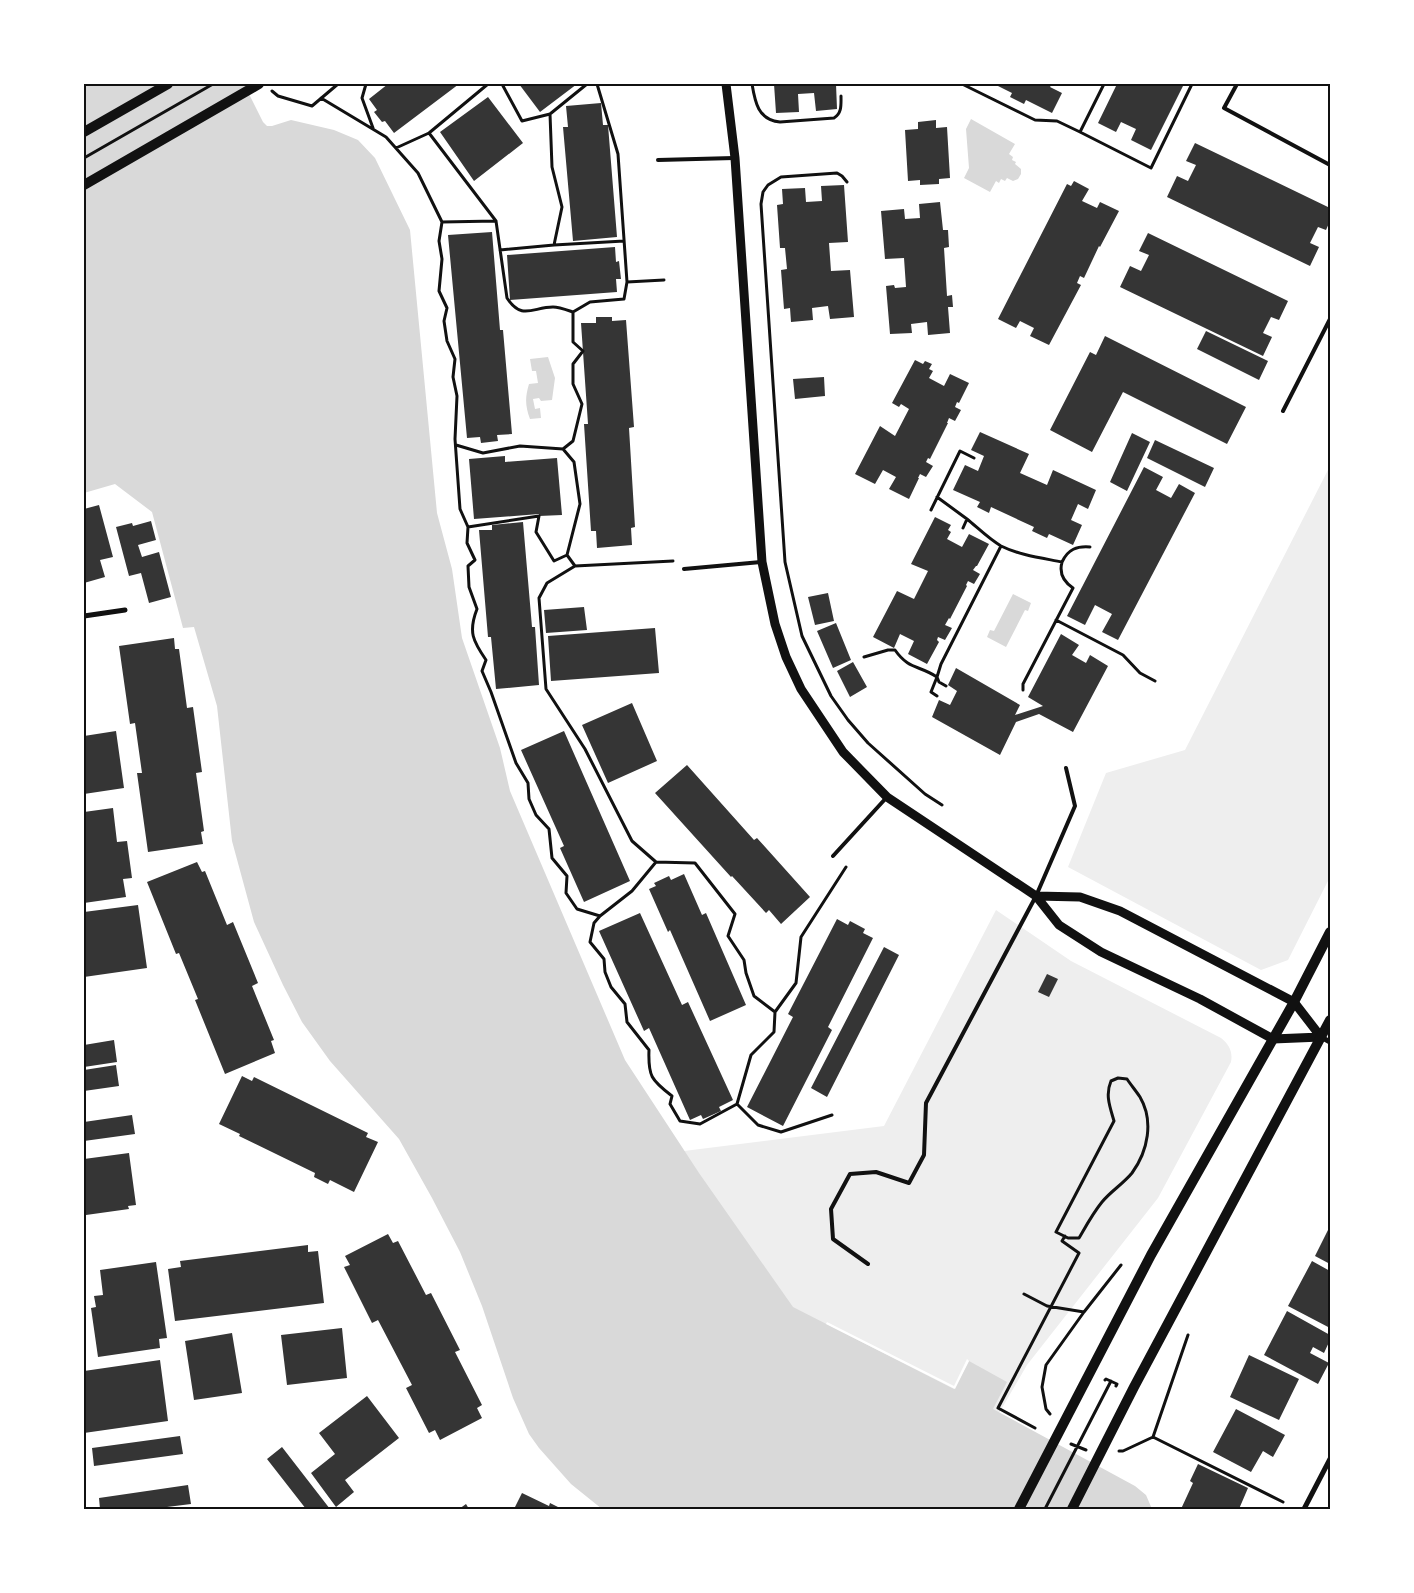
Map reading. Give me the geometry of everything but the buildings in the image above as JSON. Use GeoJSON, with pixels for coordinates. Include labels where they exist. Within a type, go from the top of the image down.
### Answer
{"type":"FeatureCollection","features":[{"type":"Feature","properties":{"kind":"main road"},"geometry":{"type":"LineString","coordinates":[[84,132],[168,84]]}},
{"type":"Feature","properties":{"kind":"main road"},"geometry":{"type":"LineString","coordinates":[[84,185],[259,84]]}},
{"type":"Feature","properties":{"kind":"main road"},"geometry":{"type":"LineString","coordinates":[[1018,1509],[1151,1255],[1294,1002],[1330,932]]}},
{"type":"Feature","properties":{"kind":"main road"},"geometry":{"type":"LineString","coordinates":[[1072,1509],[1134,1387],[1326,1039],[1330,1020]]}},
{"type":"Feature","properties":{"kind":"street"},"geometry":{"type":"LineString","coordinates":[[726,84],[734,158],[762,562],[775,624],[786,657],[801,689],[843,752],[888,797],[1036,896],[1060,925],[1101,952],[1200,999],[1273,1039],[1326,1039]]}},
{"type":"Feature","properties":{"kind":"street"},"geometry":{"type":"LineString","coordinates":[[84,616],[125,610]]}},
{"type":"Feature","properties":{"kind":"street"},"geometry":{"type":"LineString","coordinates":[[1036,896],[1080,897],[1120,911],[1294,1002],[1326,1039]]}},
{"type":"Feature","properties":{"kind":"street"},"geometry":{"type":"LineString","coordinates":[[1304,1509],[1330,1459]]}},
{"type":"Feature","properties":{"kind":"lane"},"geometry":{"type":"LineString","coordinates":[[1236,84],[1224,108],[1330,165]]}},
{"type":"Feature","properties":{"kind":"lane"},"geometry":{"type":"LineString","coordinates":[[658,160],[734,158]]}},
{"type":"Feature","properties":{"kind":"lane"},"geometry":{"type":"LineString","coordinates":[[1283,411],[1330,320]]}},
{"type":"Feature","properties":{"kind":"lane"},"geometry":{"type":"LineString","coordinates":[[684,570],[762,562]]}},
{"type":"Feature","properties":{"kind":"lane"},"geometry":{"type":"LineString","coordinates":[[868,1264],[833,1239],[831,1208],[850,1174],[876,1172],[909,1183],[924,1155],[926,1103],[1036,896],[1076,806],[1066,768]]}},
{"type":"Feature","properties":{"kind":"lane"},"geometry":{"type":"LineString","coordinates":[[833,856],[888,797]]}},
{"type":"Feature","properties":{"kind":"path"},"geometry":{"type":"LineString","coordinates":[[84,158],[213,84]]}},
{"type":"Feature","properties":{"kind":"path"},"geometry":{"type":"LineString","coordinates":[[271,90],[278,96],[312,106],[338,84]]}},
{"type":"Feature","properties":{"kind":"path"},"geometry":{"type":"LineString","coordinates":[[366,84],[362,98],[373,129]]}},
{"type":"Feature","properties":{"kind":"path"},"geometry":{"type":"LineString","coordinates":[[396,148],[429,133],[488,84]]}},
{"type":"Feature","properties":{"kind":"path"},"geometry":{"type":"LineString","coordinates":[[502,84],[522,121],[550,114],[587,84]]}},
{"type":"Feature","properties":{"kind":"path"},"geometry":{"type":"LineString","coordinates":[[429,133],[496,221],[507,298],[512,306],[520,311],[535,311],[554,306],[573,312],[590,302],[624,299],[627,282],[618,154],[598,84]]}},
{"type":"Feature","properties":{"kind":"path"},"geometry":{"type":"LineString","coordinates":[[752,84],[757,107],[772,121],[834,118],[838,116],[842,108],[841,96]]}},
{"type":"Feature","properties":{"kind":"path"},"geometry":{"type":"LineString","coordinates":[[962,84],[1035,120],[1058,121],[1151,168],[1191,85],[1186,84]]}},
{"type":"Feature","properties":{"kind":"path"},"geometry":{"type":"LineString","coordinates":[[1080,132],[1104,84]]}},
{"type":"Feature","properties":{"kind":"path"},"geometry":{"type":"LineString","coordinates":[[321,98],[386,137],[418,174],[442,222],[439,241],[442,259],[440,291],[447,308],[444,320],[447,341],[455,360],[453,377],[457,396],[456,445],[460,509],[468,526],[467,543],[475,560],[468,566],[469,587],[478,609],[472,623],[473,641],[486,660],[482,671],[516,763],[528,783],[529,799],[536,815],[549,829],[552,858],[567,876],[566,893],[577,909],[600,916]]}},
{"type":"Feature","properties":{"kind":"path"},"geometry":{"type":"LineString","coordinates":[[550,114],[552,167],[562,207],[554,245]]}},
{"type":"Feature","properties":{"kind":"path"},"geometry":{"type":"LineString","coordinates":[[847,182],[837,173],[781,177],[768,185],[762,197],[785,562],[802,636],[830,696],[868,743],[925,794],[942,805]]}},
{"type":"Feature","properties":{"kind":"path"},"geometry":{"type":"LineString","coordinates":[[442,222],[496,221]]}},
{"type":"Feature","properties":{"kind":"path"},"geometry":{"type":"LineString","coordinates":[[500,250],[624,241]]}},
{"type":"Feature","properties":{"kind":"path"},"geometry":{"type":"LineString","coordinates":[[627,282],[664,280]]}},
{"type":"Feature","properties":{"kind":"path"},"geometry":{"type":"LineString","coordinates":[[456,445],[483,453],[520,446],[563,449],[573,441],[582,404],[574,384],[573,364],[583,351],[573,342],[573,312]]}},
{"type":"Feature","properties":{"kind":"path"},"geometry":{"type":"LineString","coordinates":[[563,449],[574,462],[580,504],[568,555],[575,566]]}},
{"type":"Feature","properties":{"kind":"path"},"geometry":{"type":"LineString","coordinates":[[931,510],[960,452],[974,458]]}},
{"type":"Feature","properties":{"kind":"path"},"geometry":{"type":"LineString","coordinates":[[937,497],[1001,546],[1062,562]]}},
{"type":"Feature","properties":{"kind":"path"},"geometry":{"type":"LineString","coordinates":[[468,526],[539,516],[536,532],[554,561],[568,555]]}},
{"type":"Feature","properties":{"kind":"path"},"geometry":{"type":"LineString","coordinates":[[962,528],[968,519]]}},
{"type":"Feature","properties":{"kind":"path"},"geometry":{"type":"LineString","coordinates":[[938,696],[931,692],[941,664],[1001,546]]}},
{"type":"Feature","properties":{"kind":"path"},"geometry":{"type":"LineString","coordinates":[[1023,690],[1023,684],[1073,588],[1066,584],[1062,576],[1060,568],[1062,562],[1066,554],[1072,550],[1090,547]]}},
{"type":"Feature","properties":{"kind":"path"},"geometry":{"type":"LineString","coordinates":[[682,561],[575,566],[547,583],[539,598],[546,689],[585,749],[632,841],[656,862],[695,863],[735,914],[728,936],[744,960],[746,973],[754,996],[775,1012]]}},
{"type":"Feature","properties":{"kind":"path"},"geometry":{"type":"LineString","coordinates":[[1056,620],[1122,655],[1140,673],[1156,681]]}},
{"type":"Feature","properties":{"kind":"path"},"geometry":{"type":"LineString","coordinates":[[864,657],[888,650],[895,650],[906,663],[928,671],[946,686]]}},
{"type":"Feature","properties":{"kind":"path"},"geometry":{"type":"LineString","coordinates":[[656,862],[632,891],[594,923],[590,942],[604,959],[605,972],[611,987],[625,1004],[627,1022],[649,1050],[648,1068],[656,1084],[672,1096],[670,1104],[680,1121],[700,1124],[738,1104],[751,1055],[774,1032],[775,1012],[796,984],[801,937],[846,867]]}},
{"type":"Feature","properties":{"kind":"path"},"geometry":{"type":"LineString","coordinates":[[1118,1078],[1127,1079],[1141,1099],[1147,1117],[1149,1131],[1140,1159],[1131,1173],[1102,1202],[1079,1238],[1068,1238],[1065,1236],[1056,1232],[1114,1121],[1108,1101],[1107,1089],[1111,1081],[1118,1078]]}},
{"type":"Feature","properties":{"kind":"path"},"geometry":{"type":"LineString","coordinates":[[738,1104],[758,1125],[781,1132],[832,1115]]}},
{"type":"Feature","properties":{"kind":"path"},"geometry":{"type":"LineString","coordinates":[[1036,1428],[998,1408],[1079,1253],[1062,1241],[1065,1236]]}},
{"type":"Feature","properties":{"kind":"path"},"geometry":{"type":"LineString","coordinates":[[1024,1294],[1050,1307],[1084,1312]]}},
{"type":"Feature","properties":{"kind":"path"},"geometry":{"type":"LineString","coordinates":[[1045,1509],[1110,1381]]}},
{"type":"Feature","properties":{"kind":"path"},"geometry":{"type":"LineString","coordinates":[[1153,1437],[1284,1502]]}},
{"type":"Feature","properties":{"kind":"shaded area"},"geometry":{"type":"Polygon","coordinates":[[[84,84],[244,84],[263,122],[267,126],[291,120],[334,130],[358,140],[375,158],[410,230],[437,513],[452,569],[462,638],[500,748],[510,791],[625,1060],[699,1173],[793,1307],[954,1389],[969,1361],[1007,1382],[993,1409],[1135,1486],[1146,1495],[1152,1509],[602,1509],[571,1484],[539,1448],[529,1434],[513,1398],[482,1306],[460,1252],[432,1198],[399,1139],[330,1061],[302,1022],[254,922],[232,841],[217,706],[194,627],[183,628],[152,512],[115,484],[84,493],[84,84]]]}},
{"type":"Feature","properties":{"kind":"shaded area"},"geometry":{"type":"Polygon","coordinates":[[[971,119],[1015,144],[1009,154],[1013,157],[1012,160],[1016,162],[1015,164],[1021,169],[1018,179],[1013,181],[1007,178],[1005,181],[1001,179],[999,183],[996,181],[990,192],[964,178],[969,168],[966,129],[971,119]]]}},
{"type":"Feature","properties":{"kind":"shaded area"},"geometry":{"type":"Polygon","coordinates":[[[548,357],[555,378],[552,400],[541,401],[539,398],[533,399],[535,409],[540,408],[541,418],[530,419],[526,406],[526,397],[529,384],[538,383],[536,371],[532,371],[530,359],[548,357]]]}},
{"type":"Feature","properties":{"kind":"shaded area"},"geometry":{"type":"Polygon","coordinates":[[[1330,466],[1330,877],[1288,960],[1261,970],[1068,867],[1106,773],[1185,750],[1330,466]]]}},
{"type":"Feature","properties":{"kind":"shaded area"},"geometry":{"type":"Polygon","coordinates":[[[1013,594],[1031,603],[1028,611],[1025,610],[1006,647],[987,637],[990,630],[994,631],[1013,594]]]}},
{"type":"Feature","properties":{"kind":"shaded area"},"geometry":{"type":"Polygon","coordinates":[[[996,910],[1071,961],[1221,1038],[1230,1049],[1231,1062],[1158,1198],[1027,1365],[988,1432],[792,1314],[660,1154],[884,1126],[996,910]]]}},
{"type":"Feature","properties":{"kind":"pier"},"geometry":{"type":"Polygon","coordinates":[[[827,1322],[954,1386],[967,1359],[969,1361],[955,1389],[826,1324],[827,1322]]]}}]}
